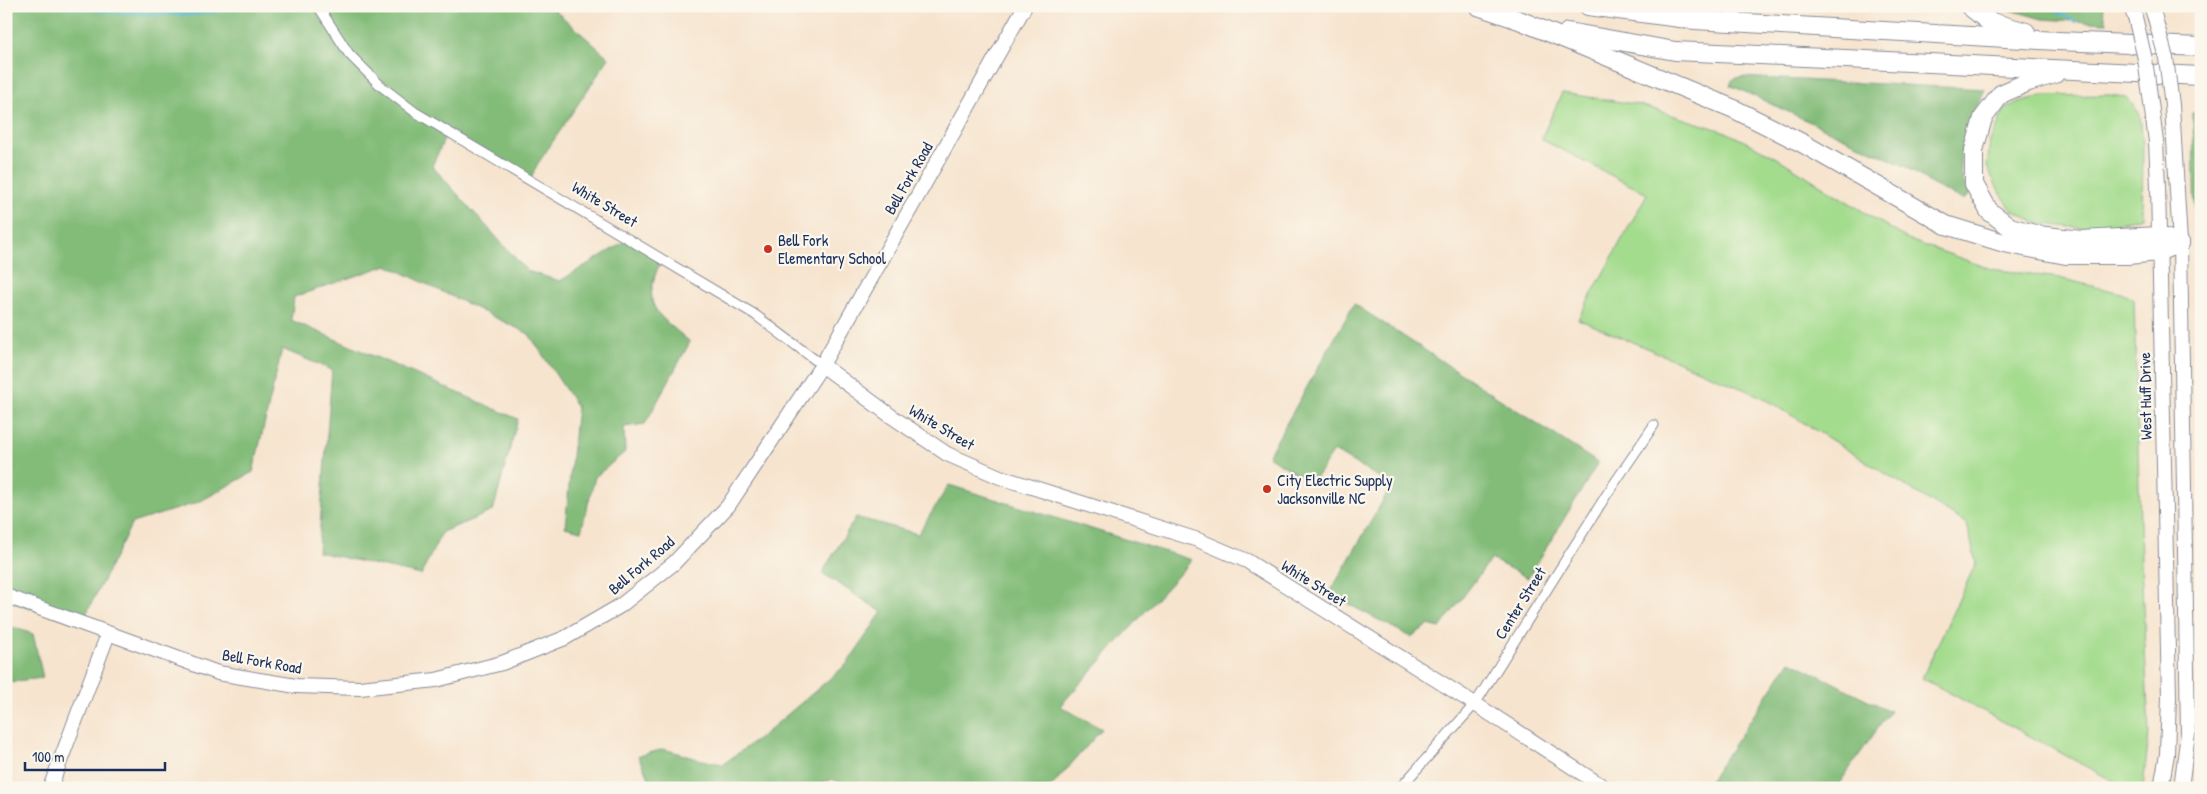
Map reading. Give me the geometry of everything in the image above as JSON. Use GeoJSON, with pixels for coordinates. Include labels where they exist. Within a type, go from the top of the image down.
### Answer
{"type":"FeatureCollection","features":[{"type":"Feature","properties":{"kind":"highway"},"geometry":{"type":"LineString","coordinates":[[1478,6],[1519,20],[1734,108],[1802,142],[1946,225],[2004,243],[2066,255],[2128,255],[2158,244]]}},
{"type":"Feature","properties":{"kind":"highway"},"geometry":{"type":"LineString","coordinates":[[1588,6],[1694,20],[2058,42],[2201,47]]}},
{"type":"Feature","properties":{"kind":"highway"},"geometry":{"type":"LineString","coordinates":[[1969,6],[1988,22],[2058,42]]}},
{"type":"Feature","properties":{"kind":"highway"},"geometry":{"type":"LineString","coordinates":[[1519,20],[1593,38],[1675,51],[2201,76]]}},
{"type":"Feature","properties":{"kind":"highway"},"geometry":{"type":"LineString","coordinates":[[2069,70],[2028,82],[2001,94],[1983,118],[1974,150],[1974,184],[1989,210],[2010,227],[2038,235],[2081,240],[2158,244],[2180,243]]}},
{"type":"Feature","properties":{"kind":"street","name":"White Street"},"geometry":{"type":"LineString","coordinates":[[318,6],[349,54],[381,86],[415,112],[754,314],[891,416],[947,454],[1000,476],[1198,540],[1247,561],[1605,788]]}},
{"type":"Feature","properties":{"kind":"street","name":"Bell Fork Road"},"geometry":{"type":"LineString","coordinates":[[6,596],[218,673],[296,686],[360,688],[436,680],[502,663],[565,638],[620,606],[674,563],[728,506],[822,365],[1025,6]]}},
{"type":"Feature","properties":{"kind":"street","name":"West Huff Drive"},"geometry":{"type":"LineString","coordinates":[[2132,12],[2145,59],[2156,142],[2169,697],[2167,754],[2161,788]]}},
{"type":"Feature","properties":{"kind":"street"},"geometry":{"type":"LineString","coordinates":[[2153,12],[2166,58],[2172,106],[2180,243],[2188,732],[2181,788]]}},
{"type":"Feature","properties":{"kind":"street","name":"Center Street"},"geometry":{"type":"LineString","coordinates":[[1400,788],[1475,704],[1607,494],[1654,424]]}},
{"type":"Feature","properties":{"kind":"street"},"geometry":{"type":"LineString","coordinates":[[50,788],[108,634]]}},
{"type":"Feature","properties":{"kind":"green space"},"geometry":{"type":"Polygon","coordinates":[[[6,6],[550,6],[609,58],[537,165],[530,180],[447,133],[432,166],[527,271],[560,281],[629,239],[662,258],[652,287],[654,307],[667,323],[690,342],[645,424],[624,427],[625,452],[595,477],[581,531],[565,527],[577,407],[529,334],[387,265],[294,297],[291,320],[518,419],[493,511],[442,532],[421,575],[318,552],[332,370],[282,349],[253,472],[199,502],[132,523],[81,624],[6,600],[6,95],[14,91],[10,75],[6,74],[6,6]]]}},
{"type":"Feature","properties":{"kind":"green space"},"geometry":{"type":"Polygon","coordinates":[[[1997,6],[2102,6],[2107,23],[2042,19],[1997,6]]]}},
{"type":"Feature","properties":{"kind":"green space"},"geometry":{"type":"Polygon","coordinates":[[[1740,77],[1985,89],[1963,141],[1961,155],[1963,182],[1970,195],[1963,200],[1931,184],[1907,167],[1730,85],[1733,79],[1740,77]]]}},
{"type":"Feature","properties":{"kind":"green space"},"geometry":{"type":"Polygon","coordinates":[[[1562,93],[1640,105],[1726,132],[1774,156],[1909,240],[1991,269],[2059,278],[2121,293],[2134,299],[2141,562],[2149,733],[2143,788],[2126,788],[1922,678],[1976,563],[1967,524],[1762,397],[1578,319],[1647,194],[1541,139],[1562,93]]]}},
{"type":"Feature","properties":{"kind":"green space"},"geometry":{"type":"Polygon","coordinates":[[[2109,95],[2126,97],[2140,114],[2143,145],[2142,217],[2102,228],[2069,227],[2036,223],[2012,210],[1999,191],[1987,167],[1990,141],[2005,109],[2018,102],[2042,96],[2109,95]]]}},
{"type":"Feature","properties":{"kind":"green space"},"geometry":{"type":"Polygon","coordinates":[[[2201,111],[2201,300],[2196,300],[2193,113],[2201,111]]]}},
{"type":"Feature","properties":{"kind":"green space"},"geometry":{"type":"Polygon","coordinates":[[[1354,304],[1598,463],[1528,578],[1491,559],[1440,628],[1428,625],[1411,637],[1329,594],[1392,485],[1334,451],[1312,483],[1268,456],[1354,304]]]}},
{"type":"Feature","properties":{"kind":"green space"},"geometry":{"type":"Polygon","coordinates":[[[949,485],[1192,560],[1060,706],[1102,729],[1050,788],[853,788],[832,779],[808,788],[654,788],[638,756],[664,749],[697,759],[723,764],[761,737],[847,664],[882,612],[822,573],[856,517],[918,534],[949,485]]]}},
{"type":"Feature","properties":{"kind":"green space"},"geometry":{"type":"Polygon","coordinates":[[[6,625],[33,634],[43,678],[6,682],[6,625]]]}},
{"type":"Feature","properties":{"kind":"green space"},"geometry":{"type":"Polygon","coordinates":[[[1790,661],[1890,711],[1836,788],[1705,788],[1790,661]]]}},
{"type":"Feature","properties":{"kind":"waterway"},"geometry":{"type":"LineString","coordinates":[[59,6],[118,13],[191,15],[254,6]]}},
{"type":"Feature","properties":{"kind":"waterway"},"geometry":{"type":"LineString","coordinates":[[2047,6],[2076,22]]}},
{"type":"Feature","properties":{"kind":"place","name":"Bell Fork Elementary School"},"geometry":{"type":"Point","coordinates":[768,249]}},
{"type":"Feature","properties":{"kind":"place","name":"City Electric Supply Jacksonville NC"},"geometry":{"type":"Point","coordinates":[1267,489]}}]}
